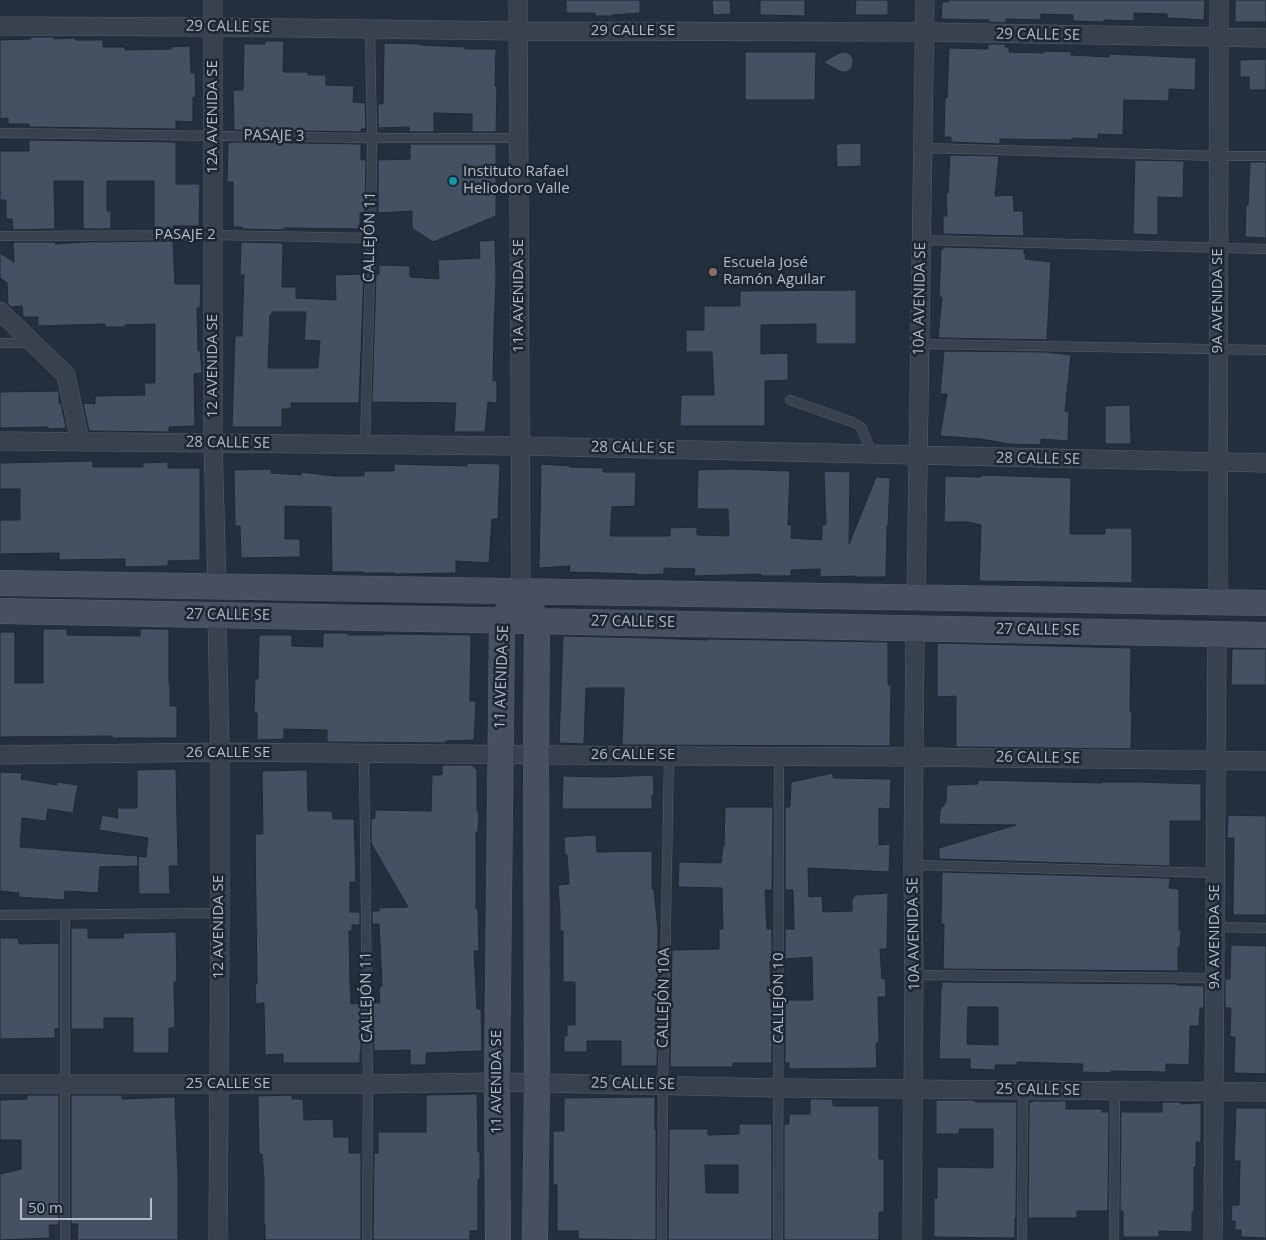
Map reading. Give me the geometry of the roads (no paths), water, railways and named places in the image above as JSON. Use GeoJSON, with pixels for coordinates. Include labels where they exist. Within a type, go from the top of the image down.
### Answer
{"type":"FeatureCollection","features":[{"type":"Feature","properties":{"kind":"main road","name":"27 CALLE SE"},"geometry":{"type":"LineString","coordinates":[[0,583],[1266,603]]}},
{"type":"Feature","properties":{"kind":"main road","name":"11 AVENIDA SE"},"geometry":{"type":"LineString","coordinates":[[498,1240],[497,1082],[502,620],[521,592]]}},
{"type":"Feature","properties":{"kind":"main road"},"geometry":{"type":"LineString","coordinates":[[521,592],[537,620],[535,1240]]}},
{"type":"Feature","properties":{"kind":"main road","name":"27 CALLE SE"},"geometry":{"type":"LineString","coordinates":[[0,611],[1266,635]]}},
{"type":"Feature","properties":{"kind":"street","name":"12A AVENIDA SE"},"geometry":{"type":"LineString","coordinates":[[213,0],[213,235]]}},
{"type":"Feature","properties":{"kind":"street","name":"11A AVENIDA SE"},"geometry":{"type":"LineString","coordinates":[[518,0],[521,592]]}},
{"type":"Feature","properties":{"kind":"street","name":"10A AVENIDA SE"},"geometry":{"type":"LineString","coordinates":[[916,598],[925,0]]}},
{"type":"Feature","properties":{"kind":"street","name":"9A AVENIDA SE"},"geometry":{"type":"LineString","coordinates":[[1218,602],[1219,0]]}},
{"type":"Feature","properties":{"kind":"street","name":"29 CALLE SE"},"geometry":{"type":"LineString","coordinates":[[0,26],[518,31],[924,32],[1266,38]]}},
{"type":"Feature","properties":{"kind":"street","name":"12 AVENIDA SE"},"geometry":{"type":"LineString","coordinates":[[213,235],[213,442],[217,587]]}},
{"type":"Feature","properties":{"kind":"street"},"geometry":{"type":"LineString","coordinates":[[0,311],[66,375],[80,441]]}},
{"type":"Feature","properties":{"kind":"street","name":"28 CALLE SE"},"geometry":{"type":"LineString","coordinates":[[0,441],[520,446],[1266,463]]}},
{"type":"Feature","properties":{"kind":"street","name":"12 AVENIDA SE"},"geometry":{"type":"LineString","coordinates":[[217,615],[220,752],[218,1240]]}},
{"type":"Feature","properties":{"kind":"street","name":"10A AVENIDA SE"},"geometry":{"type":"LineString","coordinates":[[912,1240],[916,628]]}},
{"type":"Feature","properties":{"kind":"street","name":"9A AVENIDA SE"},"geometry":{"type":"LineString","coordinates":[[1213,1240],[1218,634]]}},
{"type":"Feature","properties":{"kind":"street","name":"26 CALLE SE"},"geometry":{"type":"LineString","coordinates":[[0,755],[220,752],[1266,761]]}},
{"type":"Feature","properties":{"kind":"street","name":"25 CALLE SE"},"geometry":{"type":"LineString","coordinates":[[0,1084],[537,1082],[779,1088],[1266,1092]]}},
{"type":"Feature","properties":{"kind":"lane","name":"CALLEJÓN 11"},"geometry":{"type":"LineString","coordinates":[[365,444],[371,238],[370,29]]}},
{"type":"Feature","properties":{"kind":"lane","name":"PASAJE 3"},"geometry":{"type":"LineString","coordinates":[[0,133],[518,138]]}},
{"type":"Feature","properties":{"kind":"lane"},"geometry":{"type":"LineString","coordinates":[[922,148],[1266,156]]}},
{"type":"Feature","properties":{"kind":"lane","name":"PASAJE 2"},"geometry":{"type":"LineString","coordinates":[[0,236],[213,235],[371,238]]}},
{"type":"Feature","properties":{"kind":"lane"},"geometry":{"type":"LineString","coordinates":[[921,240],[1266,250]]}},
{"type":"Feature","properties":{"kind":"lane"},"geometry":{"type":"LineString","coordinates":[[0,343],[33,343]]}},
{"type":"Feature","properties":{"kind":"lane"},"geometry":{"type":"LineString","coordinates":[[920,344],[1266,350]]}},
{"type":"Feature","properties":{"kind":"lane"},"geometry":{"type":"LineString","coordinates":[[790,400],[852,422],[861,428],[872,454]]}},
{"type":"Feature","properties":{"kind":"lane","name":"CALLEJÓN 11"},"geometry":{"type":"LineString","coordinates":[[364,753],[368,1084],[367,1240]]}},
{"type":"Feature","properties":{"kind":"lane","name":"CALLEJÓN 10A"},"geometry":{"type":"LineString","coordinates":[[662,1240],[669,756]]}},
{"type":"Feature","properties":{"kind":"lane","name":"CALLEJÓN 10"},"geometry":{"type":"LineString","coordinates":[[778,1240],[779,756]]}},
{"type":"Feature","properties":{"kind":"lane"},"geometry":{"type":"LineString","coordinates":[[913,865],[1216,873]]}},
{"type":"Feature","properties":{"kind":"lane"},"geometry":{"type":"LineString","coordinates":[[0,915],[220,913]]}},
{"type":"Feature","properties":{"kind":"lane"},"geometry":{"type":"LineString","coordinates":[[65,915],[65,1240]]}},
{"type":"Feature","properties":{"kind":"lane"},"geometry":{"type":"LineString","coordinates":[[1215,927],[1266,928]]}},
{"type":"Feature","properties":{"kind":"lane"},"geometry":{"type":"LineString","coordinates":[[914,975],[1215,978]]}},
{"type":"Feature","properties":{"kind":"lane"},"geometry":{"type":"LineString","coordinates":[[1022,1240],[1023,1090]]}},
{"type":"Feature","properties":{"kind":"lane"},"geometry":{"type":"LineString","coordinates":[[1114,1240],[1115,1091]]}},
{"type":"Feature","properties":{"kind":"place","name":"Instituto Rafael Heliodoro Valle"},"geometry":{"type":"Point","coordinates":[453,181]}},
{"type":"Feature","properties":{"kind":"place","name":"Escuela José Ramón Aguilar"},"geometry":{"type":"Point","coordinates":[713,272]}}]}
